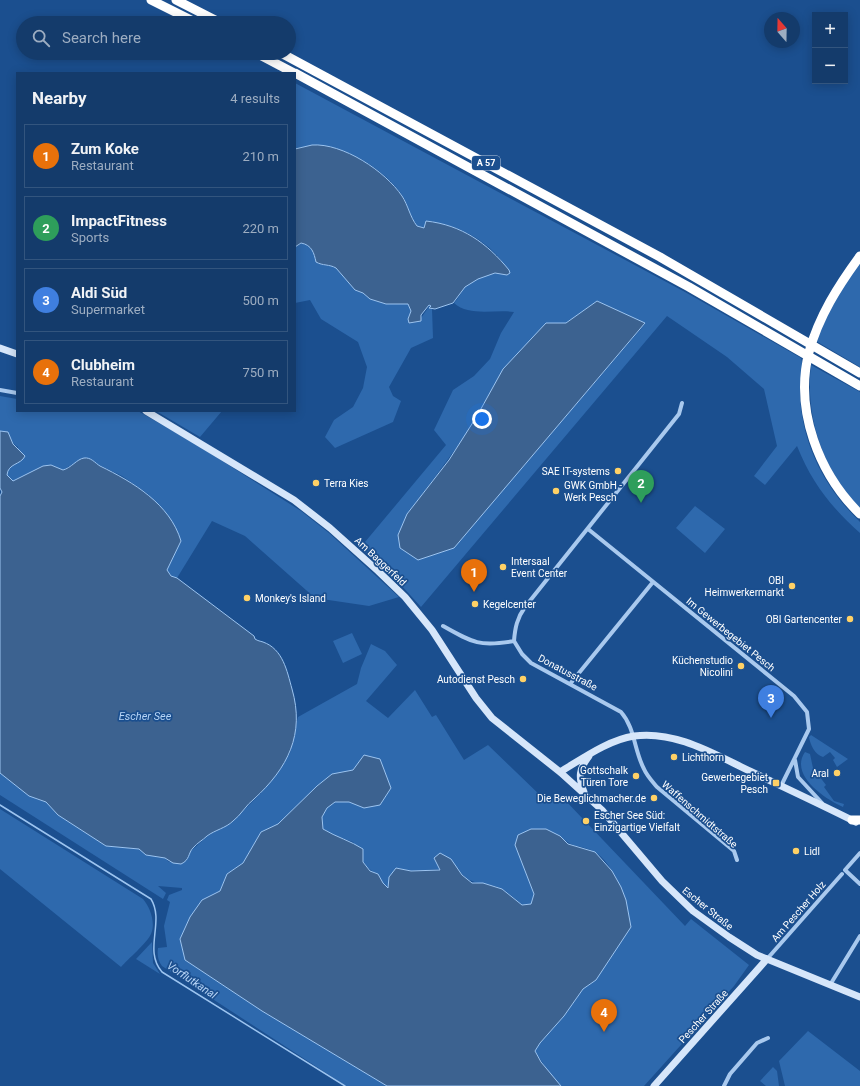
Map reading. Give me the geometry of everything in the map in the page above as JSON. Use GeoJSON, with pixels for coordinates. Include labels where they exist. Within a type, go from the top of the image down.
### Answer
{"type":"FeatureCollection","features":[{"type":"Feature","properties":{"kind":"highway"},"geometry":{"type":"LineString","coordinates":[[151,0],[183,16]]}},
{"type":"Feature","properties":{"kind":"highway"},"geometry":{"type":"LineString","coordinates":[[176,0],[207,16]]}},
{"type":"Feature","properties":{"kind":"highway","name":"A 57"},"geometry":{"type":"LineString","coordinates":[[270,60],[293,72]]}},
{"type":"Feature","properties":{"kind":"highway","name":"A 57"},"geometry":{"type":"LineString","coordinates":[[294,60],[653,253],[860,373]]}},
{"type":"Feature","properties":{"kind":"highway","name":"A 57"},"geometry":{"type":"LineString","coordinates":[[296,74],[566,219],[794,347],[860,386]]}},
{"type":"Feature","properties":{"kind":"highway"},"geometry":{"type":"LineString","coordinates":[[860,256],[836,289],[821,318],[809,354],[806,385],[808,418],[821,461],[841,493],[860,514]]}},
{"type":"Feature","properties":{"kind":"main road"},"geometry":{"type":"LineString","coordinates":[[0,348],[16,354]]}},
{"type":"Feature","properties":{"kind":"main road","name":"Am Baggerfeld"},"geometry":{"type":"LineString","coordinates":[[148,412],[294,500],[330,528],[378,571],[413,606],[444,648],[476,698],[492,718],[560,772]]}},
{"type":"Feature","properties":{"kind":"main road"},"geometry":{"type":"LineString","coordinates":[[560,772],[590,754],[617,741],[633,736],[661,735],[703,749],[858,821]]}},
{"type":"Feature","properties":{"kind":"main road"},"geometry":{"type":"LineString","coordinates":[[586,796],[579,781],[580,772],[590,754]]}},
{"type":"Feature","properties":{"kind":"main road","name":"Escher Straße"},"geometry":{"type":"LineString","coordinates":[[560,772],[602,810],[662,881],[687,906],[729,937],[767,959],[860,997]]}},
{"type":"Feature","properties":{"kind":"main road","name":"Pescher Straße"},"geometry":{"type":"LineString","coordinates":[[654,1086],[767,959]]}},
{"type":"Feature","properties":{"kind":"street"},"geometry":{"type":"LineString","coordinates":[[0,390],[16,393]]}},
{"type":"Feature","properties":{"kind":"street"},"geometry":{"type":"LineString","coordinates":[[443,626],[472,641],[489,645],[514,641],[514,629],[524,607],[679,414],[682,403]]}},
{"type":"Feature","properties":{"kind":"street","name":"Im Gewerbegebiet Pesch"},"geometry":{"type":"LineString","coordinates":[[588,529],[769,674],[805,708],[809,716],[809,730],[781,786]]}},
{"type":"Feature","properties":{"kind":"street"},"geometry":{"type":"LineString","coordinates":[[570,684],[653,582]]}},
{"type":"Feature","properties":{"kind":"street","name":"Donatusstraße"},"geometry":{"type":"LineString","coordinates":[[514,641],[522,654],[531,663],[621,712],[630,725],[633,736]]}},
{"type":"Feature","properties":{"kind":"street","name":"Waffenschmidtstraße"},"geometry":{"type":"LineString","coordinates":[[633,736],[644,769],[649,778],[671,799],[734,852],[737,860]]}},
{"type":"Feature","properties":{"kind":"street"},"geometry":{"type":"LineString","coordinates":[[795,760],[796,774],[802,783],[826,807]]}},
{"type":"Feature","properties":{"kind":"street"},"geometry":{"type":"LineString","coordinates":[[860,853],[846,870],[860,884]]}},
{"type":"Feature","properties":{"kind":"street","name":"Am Pescher Holz"},"geometry":{"type":"LineString","coordinates":[[767,959],[842,874]]}},
{"type":"Feature","properties":{"kind":"street"},"geometry":{"type":"LineString","coordinates":[[830,985],[860,936]]}},
{"type":"Feature","properties":{"kind":"street"},"geometry":{"type":"LineString","coordinates":[[725,1086],[730,1074],[757,1043],[768,1038]]}},
{"type":"Feature","properties":{"kind":"shaded area"},"geometry":{"type":"Polygon","coordinates":[[[296,84],[685,292],[801,358],[802,371],[800,397],[802,415],[811,449],[826,480],[836,495],[860,522],[860,533],[823,493],[809,471],[797,446],[765,485],[754,476],[777,446],[764,389],[727,357],[667,316],[421,607],[401,585],[360,548],[446,445],[434,430],[453,390],[474,376],[490,359],[501,333],[514,312],[482,312],[467,310],[454,303],[465,287],[477,278],[488,274],[503,274],[504,264],[489,247],[480,240],[460,229],[449,225],[426,221],[424,228],[417,226],[402,195],[395,186],[375,168],[364,161],[328,146],[313,145],[296,149],[296,84]],[[597,301],[566,323],[546,323],[407,514],[454,547],[645,324],[597,301]]]}},
{"type":"Feature","properties":{"kind":"shaded area"},"geometry":{"type":"Polygon","coordinates":[[[301,243],[308,246],[314,253],[317,262],[336,268],[355,290],[363,293],[370,299],[386,304],[408,304],[411,311],[408,319],[411,323],[419,321],[430,305],[431,306],[429,308],[432,309],[433,338],[411,348],[389,387],[393,396],[401,401],[393,422],[335,448],[325,437],[334,420],[353,407],[363,388],[367,367],[358,342],[321,319],[310,300],[296,303],[296,246],[301,243]]]}},
{"type":"Feature","properties":{"kind":"shaded area"},"geometry":{"type":"Polygon","coordinates":[[[860,261],[860,367],[816,341],[834,301],[860,261]]]}},
{"type":"Feature","properties":{"kind":"shaded area"},"geometry":{"type":"Polygon","coordinates":[[[811,365],[860,392],[860,509],[836,478],[819,442],[811,404],[811,365]]]}},
{"type":"Feature","properties":{"kind":"shaded area"},"geometry":{"type":"Polygon","coordinates":[[[0,396],[16,399],[16,412],[140,412],[194,443],[301,511],[329,533],[399,597],[369,606],[315,598],[245,536],[212,521],[177,578],[173,578],[167,570],[181,541],[148,494],[122,476],[97,464],[91,459],[78,461],[63,470],[51,465],[43,466],[13,481],[7,475],[10,467],[18,463],[18,447],[7,433],[0,431],[0,396]]]}},
{"type":"Feature","properties":{"kind":"shaded area"},"geometry":{"type":"Polygon","coordinates":[[[158,412],[221,412],[200,437],[158,412]]]}},
{"type":"Feature","properties":{"kind":"shaded area"},"geometry":{"type":"Polygon","coordinates":[[[695,506],[725,529],[705,553],[676,528],[695,506]]]}},
{"type":"Feature","properties":{"kind":"shaded area"},"geometry":{"type":"Polygon","coordinates":[[[352,633],[362,654],[343,663],[333,641],[352,633]]]}},
{"type":"Feature","properties":{"kind":"shaded area"},"geometry":{"type":"Polygon","coordinates":[[[371,644],[385,651],[397,665],[366,701],[388,718],[415,690],[432,717],[436,715],[464,760],[488,745],[544,799],[563,798],[685,926],[691,919],[749,965],[734,986],[644,1086],[561,1086],[551,1076],[535,1051],[540,1043],[564,1016],[583,989],[596,980],[626,900],[621,887],[609,866],[599,855],[588,849],[572,845],[560,836],[525,869],[534,894],[531,904],[522,905],[502,889],[472,881],[462,874],[458,868],[411,871],[396,868],[389,888],[383,883],[378,874],[369,869],[360,857],[353,842],[338,837],[323,829],[322,817],[327,808],[335,802],[349,802],[364,808],[380,805],[391,788],[364,755],[353,770],[332,774],[317,786],[278,825],[261,832],[243,863],[227,874],[220,891],[202,900],[180,939],[185,960],[262,1011],[387,1086],[346,1086],[162,966],[159,960],[158,948],[167,947],[164,926],[170,902],[167,900],[169,895],[182,890],[182,888],[158,886],[166,893],[163,899],[0,795],[0,773],[36,799],[46,802],[58,815],[106,846],[139,849],[156,857],[165,858],[169,862],[191,851],[213,831],[232,822],[261,793],[290,753],[298,717],[357,684],[361,668],[371,644]]]}},
{"type":"Feature","properties":{"kind":"shaded area"},"geometry":{"type":"Polygon","coordinates":[[[811,735],[848,759],[837,767],[833,760],[835,758],[830,752],[823,757],[820,756],[815,752],[812,746],[809,737],[811,735]]]}},
{"type":"Feature","properties":{"kind":"shaded area"},"geometry":{"type":"Polygon","coordinates":[[[805,752],[810,754],[813,768],[826,785],[824,787],[834,801],[844,804],[843,807],[819,792],[805,777],[801,761],[805,752]]]}},
{"type":"Feature","properties":{"kind":"shaded area"},"geometry":{"type":"Polygon","coordinates":[[[0,809],[143,899],[152,915],[153,925],[151,934],[142,946],[121,967],[0,869],[0,809]]]}},
{"type":"Feature","properties":{"kind":"shaded area"},"geometry":{"type":"Polygon","coordinates":[[[152,942],[153,963],[160,974],[136,959],[152,942]]]}},
{"type":"Feature","properties":{"kind":"shaded area"},"geometry":{"type":"Polygon","coordinates":[[[808,1031],[860,1071],[860,1086],[785,1086],[779,1061],[808,1031]]]}},
{"type":"Feature","properties":{"kind":"shaded area"},"geometry":{"type":"Polygon","coordinates":[[[773,1067],[777,1071],[779,1086],[766,1086],[760,1081],[773,1067]]]}},
{"type":"Feature","properties":{"kind":"water"},"geometry":{"type":"Polygon","coordinates":[[[312,145],[324,146],[337,149],[362,160],[385,177],[395,187],[402,196],[417,226],[424,228],[426,221],[439,223],[462,231],[483,244],[501,260],[510,273],[507,275],[495,273],[478,279],[465,287],[453,303],[435,309],[429,308],[431,306],[429,305],[421,315],[421,321],[409,323],[408,319],[411,311],[408,304],[386,304],[370,299],[363,293],[355,290],[336,268],[316,262],[313,253],[308,246],[301,243],[296,246],[296,149],[312,145]]]}},
{"type":"Feature","properties":{"kind":"water"},"geometry":{"type":"Polygon","coordinates":[[[597,301],[645,323],[454,548],[418,560],[400,548],[398,535],[407,514],[449,460],[477,416],[503,369],[546,323],[566,323],[597,301]]]}},
{"type":"Feature","properties":{"kind":"water","name":"Escher See"},"geometry":{"type":"Polygon","coordinates":[[[0,431],[8,432],[13,444],[25,456],[8,471],[7,475],[13,481],[43,466],[51,465],[63,470],[79,460],[86,458],[91,459],[100,466],[125,479],[149,496],[168,516],[176,528],[181,541],[167,570],[171,576],[177,578],[254,636],[255,639],[270,645],[280,655],[283,661],[292,689],[295,705],[295,735],[291,749],[276,775],[248,804],[236,819],[210,834],[198,843],[191,850],[186,861],[181,864],[173,863],[165,858],[146,855],[139,849],[106,846],[58,815],[46,802],[29,796],[0,773],[0,496],[2,492],[0,488],[0,431]]]}},
{"type":"Feature","properties":{"kind":"water"},"geometry":{"type":"Polygon","coordinates":[[[364,755],[380,759],[391,788],[380,805],[364,808],[349,802],[335,802],[327,808],[322,817],[323,829],[363,849],[363,862],[370,871],[378,874],[388,888],[389,877],[396,868],[411,871],[440,870],[434,858],[440,853],[451,859],[462,875],[472,883],[483,883],[502,889],[522,905],[531,904],[534,894],[515,845],[518,835],[531,829],[546,829],[560,836],[568,844],[595,852],[612,871],[626,900],[631,927],[596,980],[583,989],[564,1016],[540,1043],[535,1051],[541,1062],[561,1086],[387,1086],[262,1011],[185,960],[180,939],[190,917],[202,900],[220,891],[227,874],[243,863],[261,832],[278,824],[317,786],[332,774],[353,770],[364,755]]]}},
{"type":"Feature","properties":{"kind":"waterway","name":"Vorflutkanal"},"geometry":{"type":"LineString","coordinates":[[0,805],[151,899],[155,908],[156,917],[154,955],[162,972],[345,1086]]}},
{"type":"Feature","properties":{"kind":"place","name":"SAE IT-systems"},"geometry":{"type":"Point","coordinates":[618,471]}},
{"type":"Feature","properties":{"kind":"place","name":"Terra Kies"},"geometry":{"type":"Point","coordinates":[316,483]}},
{"type":"Feature","properties":{"kind":"place","name":"GWK GmbH - Werk Pesch"},"geometry":{"type":"Point","coordinates":[556,491]}},
{"type":"Feature","properties":{"kind":"place","name":"ImpactFitness"},"geometry":{"type":"Point","coordinates":[641,503]}},
{"type":"Feature","properties":{"kind":"place","name":"Intersaal Event Center"},"geometry":{"type":"Point","coordinates":[503,567]}},
{"type":"Feature","properties":{"kind":"place","name":"OBI Heimwerkermarkt"},"geometry":{"type":"Point","coordinates":[792,586]}},
{"type":"Feature","properties":{"kind":"place","name":"Zum Koke"},"geometry":{"type":"Point","coordinates":[474,592]}},
{"type":"Feature","properties":{"kind":"place","name":"Monkey's Island"},"geometry":{"type":"Point","coordinates":[247,598]}},
{"type":"Feature","properties":{"kind":"place","name":"Kegelcenter"},"geometry":{"type":"Point","coordinates":[475,604]}},
{"type":"Feature","properties":{"kind":"place","name":"OBI Gartencenter"},"geometry":{"type":"Point","coordinates":[850,619]}},
{"type":"Feature","properties":{"kind":"place","name":"Küchenstudio Nicolini"},"geometry":{"type":"Point","coordinates":[741,666]}},
{"type":"Feature","properties":{"kind":"place","name":"Autodienst Pesch"},"geometry":{"type":"Point","coordinates":[523,679]}},
{"type":"Feature","properties":{"kind":"place","name":"Aldi Süd"},"geometry":{"type":"Point","coordinates":[771,718]}},
{"type":"Feature","properties":{"kind":"place","name":"Lichthorn"},"geometry":{"type":"Point","coordinates":[674,757]}},
{"type":"Feature","properties":{"kind":"place","name":"Aral"},"geometry":{"type":"Point","coordinates":[837,773]}},
{"type":"Feature","properties":{"kind":"place","name":"Gottschalk Türen Tore"},"geometry":{"type":"Point","coordinates":[636,776]}},
{"type":"Feature","properties":{"kind":"place","name":"Gewerbegebiet Pesch"},"geometry":{"type":"Point","coordinates":[776,783]}},
{"type":"Feature","properties":{"kind":"place","name":"Die Beweglichmacher.de"},"geometry":{"type":"Point","coordinates":[654,798]}},
{"type":"Feature","properties":{"kind":"place","name":"Escher See Süd: Einzigartige Vielfalt"},"geometry":{"type":"Point","coordinates":[586,821]}},
{"type":"Feature","properties":{"kind":"place","name":"Lidl"},"geometry":{"type":"Point","coordinates":[796,851]}},
{"type":"Feature","properties":{"kind":"place","name":"Clubheim"},"geometry":{"type":"Point","coordinates":[604,1032]}}]}
